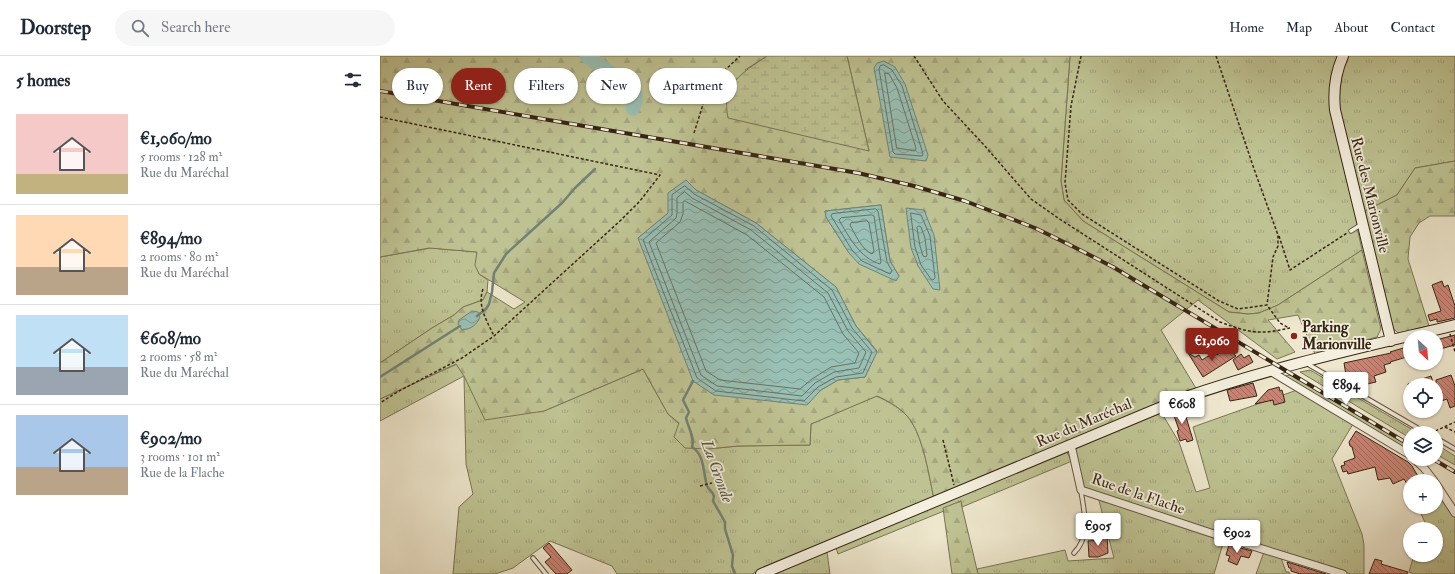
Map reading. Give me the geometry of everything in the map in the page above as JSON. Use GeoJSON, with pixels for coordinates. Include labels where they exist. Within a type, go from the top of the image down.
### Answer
{"type":"FeatureCollection","features":[{"type":"Feature","properties":{"kind":"street","name":"Rue des Marionville"},"geometry":{"type":"LineString","coordinates":[[1342,56],[1335,80],[1335,110],[1391,341]]}},
{"type":"Feature","properties":{"kind":"street","name":"Rue du Maréchal"},"geometry":{"type":"LineString","coordinates":[[761,574],[1183,398],[1270,371],[1452,326]]}},
{"type":"Feature","properties":{"kind":"street"},"geometry":{"type":"LineString","coordinates":[[1270,371],[1403,452]]}},
{"type":"Feature","properties":{"kind":"street","name":"Rue de la Flache"},"geometry":{"type":"LineString","coordinates":[[1071,445],[1081,490],[1214,534],[1343,574]]}},
{"type":"Feature","properties":{"kind":"street"},"geometry":{"type":"LineString","coordinates":[[1422,466],[1429,474]]}},
{"type":"Feature","properties":{"kind":"street"},"geometry":{"type":"LineString","coordinates":[[1443,494],[1455,512]]}},
{"type":"Feature","properties":{"kind":"lane"},"geometry":{"type":"LineString","coordinates":[[1351,231],[1362,224]]}},
{"type":"Feature","properties":{"kind":"lane"},"geometry":{"type":"LineString","coordinates":[[1304,362],[1414,426]]}},
{"type":"Feature","properties":{"kind":"lane"},"geometry":{"type":"LineString","coordinates":[[1443,442],[1455,449]]}},
{"type":"Feature","properties":{"kind":"lane"},"geometry":{"type":"LineString","coordinates":[[1074,553],[1081,543],[1085,527],[1081,490]]}},
{"type":"Feature","properties":{"kind":"lane"},"geometry":{"type":"LineString","coordinates":[[533,558],[546,574]]}},
{"type":"Feature","properties":{"kind":"path"},"geometry":{"type":"LineString","coordinates":[[694,133],[706,95],[724,71],[740,56]]}},
{"type":"Feature","properties":{"kind":"path"},"geometry":{"type":"LineString","coordinates":[[914,56],[943,101],[984,145],[1030,199],[1220,322],[1245,331],[1258,333],[1270,333],[1290,328],[1280,323],[1267,305],[1273,257],[1278,246],[1278,235]]}},
{"type":"Feature","properties":{"kind":"path"},"geometry":{"type":"LineString","coordinates":[[1082,56],[1071,106],[1065,183],[1068,200],[1082,214],[1219,302],[1238,309],[1267,305]]}},
{"type":"Feature","properties":{"kind":"path"},"geometry":{"type":"LineString","coordinates":[[1216,56],[1290,270],[1351,231]]}},
{"type":"Feature","properties":{"kind":"path"},"geometry":{"type":"LineString","coordinates":[[380,117],[660,176],[640,201],[621,220],[494,336],[462,358],[399,391],[380,403]]}},
{"type":"Feature","properties":{"kind":"path"},"geometry":{"type":"LineString","coordinates":[[483,289],[480,297],[481,307],[494,336]]}},
{"type":"Feature","properties":{"kind":"path"},"geometry":{"type":"LineString","coordinates":[[1452,326],[1455,352]]}},
{"type":"Feature","properties":{"kind":"path"},"geometry":{"type":"LineString","coordinates":[[1445,427],[1455,422]]}},
{"type":"Feature","properties":{"kind":"path"},"geometry":{"type":"LineString","coordinates":[[1445,427],[1455,432]]}},
{"type":"Feature","properties":{"kind":"path"},"geometry":{"type":"LineString","coordinates":[[943,440],[956,492]]}},
{"type":"Feature","properties":{"kind":"path"},"geometry":{"type":"LineString","coordinates":[[701,486],[712,482]]}},
{"type":"Feature","properties":{"kind":"green space"},"geometry":{"type":"Polygon","coordinates":[[[380,56],[767,56],[745,70],[869,151],[847,56],[1070,56],[1061,181],[1064,200],[1083,221],[1229,312],[1248,314],[1259,313],[1278,305],[1362,250],[1381,329],[1377,337],[1315,354],[1298,315],[1268,320],[1295,352],[1277,359],[1198,300],[1161,330],[1197,390],[934,499],[926,459],[916,429],[908,417],[900,410],[891,403],[877,396],[811,424],[810,445],[738,446],[707,449],[685,448],[674,437],[679,423],[668,414],[643,369],[544,411],[485,420],[464,376],[456,364],[380,399],[380,363],[454,315],[463,307],[483,300],[487,292],[514,309],[525,302],[479,274],[475,265],[477,252],[429,248],[380,257],[380,56]],[[686,180],[669,213],[638,238],[806,405],[821,390],[838,380],[865,377],[877,351],[856,326],[836,287],[756,223],[696,190],[686,180]],[[881,205],[825,211],[826,217],[849,253],[899,276],[890,261],[881,205]]]}},
{"type":"Feature","properties":{"kind":"green space"},"geometry":{"type":"Polygon","coordinates":[[[767,56],[847,56],[869,151],[728,118],[727,104],[737,104],[737,80],[749,68],[767,56]]]}},
{"type":"Feature","properties":{"kind":"green space"},"geometry":{"type":"Polygon","coordinates":[[[1070,56],[1455,56],[1455,161],[1415,168],[1397,195],[1363,212],[1357,227],[1362,250],[1278,305],[1259,313],[1248,314],[1229,312],[1083,221],[1064,200],[1061,181],[1070,56]]]}},
{"type":"Feature","properties":{"kind":"green space"},"geometry":{"type":"Polygon","coordinates":[[[1455,161],[1455,216],[1430,216],[1419,223],[1410,237],[1408,259],[1429,326],[1411,330],[1403,330],[1403,332],[1398,333],[1392,327],[1363,212],[1397,195],[1415,168],[1455,161]]]}},
{"type":"Feature","properties":{"kind":"green space"},"geometry":{"type":"Polygon","coordinates":[[[431,248],[477,252],[479,274],[488,280],[487,292],[483,300],[463,307],[454,315],[380,363],[380,257],[431,248]]]}},
{"type":"Feature","properties":{"kind":"green space"},"geometry":{"type":"Polygon","coordinates":[[[457,364],[464,375],[544,411],[643,369],[668,414],[707,449],[738,446],[810,445],[811,424],[876,396],[886,400],[904,413],[916,429],[923,448],[934,499],[752,574],[617,574],[612,566],[550,541],[513,568],[495,574],[453,574],[459,507],[473,494],[466,464],[464,376],[380,421],[380,399],[457,364]]]}},
{"type":"Feature","properties":{"kind":"green space"},"geometry":{"type":"Polygon","coordinates":[[[1310,370],[1406,426],[1403,426],[1403,434],[1300,372],[1310,370]]]}},
{"type":"Feature","properties":{"kind":"green space"},"geometry":{"type":"Polygon","coordinates":[[[1291,375],[1403,443],[1403,448],[1284,376],[1291,375]]]}},
{"type":"Feature","properties":{"kind":"green space"},"geometry":{"type":"Polygon","coordinates":[[[1297,390],[1353,424],[1332,459],[1362,534],[1364,545],[1364,574],[1351,574],[1200,527],[1083,488],[1074,448],[1161,412],[1179,442],[1196,492],[1210,488],[1193,427],[1297,390]]]}},
{"type":"Feature","properties":{"kind":"green space"},"geometry":{"type":"Polygon","coordinates":[[[1443,448],[1455,456],[1455,465],[1443,458],[1443,448]]]}},
{"type":"Feature","properties":{"kind":"green space"},"geometry":{"type":"Polygon","coordinates":[[[1066,451],[1072,461],[962,507],[961,501],[944,508],[944,511],[838,554],[836,548],[1066,451]]]}},
{"type":"Feature","properties":{"kind":"green space"},"geometry":{"type":"Polygon","coordinates":[[[1098,497],[1224,540],[1214,574],[978,574],[977,569],[1065,550],[1068,561],[1114,558],[1098,497]]]}},
{"type":"Feature","properties":{"kind":"green space"},"geometry":{"type":"Polygon","coordinates":[[[1443,500],[1455,518],[1455,574],[1414,574],[1409,572],[1412,562],[1443,562],[1443,522],[1425,522],[1421,514],[1443,514],[1443,500]]]}},
{"type":"Feature","properties":{"kind":"green space"},"geometry":{"type":"Polygon","coordinates":[[[961,501],[978,574],[952,574],[943,508],[961,501]]]}},
{"type":"Feature","properties":{"kind":"green space"},"geometry":{"type":"Polygon","coordinates":[[[827,552],[830,574],[771,574],[827,552]]]}},
{"type":"Feature","properties":{"kind":"green space"},"geometry":{"type":"Polygon","coordinates":[[[1264,552],[1281,558],[1286,572],[1289,572],[1290,574],[1256,574],[1264,552]]]}},
{"type":"Feature","properties":{"kind":"water"},"geometry":{"type":"Polygon","coordinates":[[[884,61],[895,67],[905,84],[928,155],[926,161],[890,157],[874,68],[877,63],[884,61]]]}},
{"type":"Feature","properties":{"kind":"water"},"geometry":{"type":"Polygon","coordinates":[[[686,180],[696,190],[756,223],[836,287],[856,326],[877,352],[865,377],[838,380],[821,390],[807,405],[714,395],[693,381],[638,238],[668,213],[668,193],[686,180]]]}},
{"type":"Feature","properties":{"kind":"water"},"geometry":{"type":"Polygon","coordinates":[[[881,205],[890,261],[899,276],[896,281],[859,264],[849,253],[826,217],[825,211],[881,205]]]}},
{"type":"Feature","properties":{"kind":"water"},"geometry":{"type":"Polygon","coordinates":[[[906,208],[924,210],[934,235],[940,290],[933,289],[918,266],[911,248],[906,208]]]}},
{"type":"Feature","properties":{"kind":"water"},"geometry":{"type":"Polygon","coordinates":[[[472,311],[478,312],[480,317],[479,320],[468,329],[462,330],[458,324],[459,320],[472,311]]]}},
{"type":"Feature","properties":{"kind":"building"},"geometry":{"type":"Polygon","coordinates":[[[1442,281],[1444,287],[1448,285],[1455,306],[1455,318],[1437,322],[1437,319],[1430,321],[1428,315],[1441,311],[1432,285],[1442,281]]]}},
{"type":"Feature","properties":{"kind":"building"},"geometry":{"type":"Polygon","coordinates":[[[1455,335],[1455,345],[1443,348],[1443,338],[1455,335]]]}},
{"type":"Feature","properties":{"kind":"building"},"geometry":{"type":"Polygon","coordinates":[[[1403,348],[1403,358],[1384,365],[1386,372],[1374,376],[1376,382],[1367,384],[1365,376],[1351,381],[1349,375],[1346,375],[1344,363],[1391,353],[1390,352],[1403,348]]]}},
{"type":"Feature","properties":{"kind":"building"},"geometry":{"type":"Polygon","coordinates":[[[1228,349],[1236,356],[1203,377],[1188,353],[1195,357],[1199,355],[1202,360],[1215,352],[1217,355],[1221,352],[1223,354],[1228,349]]]}},
{"type":"Feature","properties":{"kind":"building"},"geometry":{"type":"Polygon","coordinates":[[[1241,354],[1244,358],[1249,355],[1253,362],[1238,370],[1233,360],[1241,354]]]}},
{"type":"Feature","properties":{"kind":"building"},"geometry":{"type":"Polygon","coordinates":[[[1451,375],[1455,386],[1455,406],[1450,408],[1447,399],[1443,400],[1442,378],[1451,375]]]}},
{"type":"Feature","properties":{"kind":"building"},"geometry":{"type":"Polygon","coordinates":[[[1253,383],[1257,396],[1230,401],[1227,390],[1253,383]]]}},
{"type":"Feature","properties":{"kind":"building"},"geometry":{"type":"Polygon","coordinates":[[[1279,387],[1280,391],[1282,390],[1285,402],[1274,405],[1273,400],[1255,404],[1268,390],[1279,387]]]}},
{"type":"Feature","properties":{"kind":"building"},"geometry":{"type":"Polygon","coordinates":[[[1183,407],[1193,440],[1187,442],[1186,439],[1180,441],[1177,431],[1179,430],[1172,410],[1183,407]]]}},
{"type":"Feature","properties":{"kind":"building"},"geometry":{"type":"Polygon","coordinates":[[[1356,431],[1403,459],[1403,466],[1412,466],[1417,474],[1403,474],[1403,479],[1393,484],[1390,478],[1378,480],[1375,467],[1348,474],[1347,471],[1343,472],[1341,466],[1345,465],[1344,462],[1355,458],[1349,442],[1356,431]]]}},
{"type":"Feature","properties":{"kind":"building"},"geometry":{"type":"Polygon","coordinates":[[[1107,535],[1108,553],[1098,557],[1089,557],[1088,541],[1100,540],[1099,536],[1107,535]]]}},
{"type":"Feature","properties":{"kind":"building"},"geometry":{"type":"Polygon","coordinates":[[[549,543],[572,570],[567,574],[556,574],[545,562],[551,557],[543,548],[549,543]]]}},
{"type":"Feature","properties":{"kind":"building"},"geometry":{"type":"Polygon","coordinates":[[[1229,545],[1252,551],[1249,558],[1241,556],[1237,565],[1228,561],[1230,556],[1226,555],[1229,545]]]}},
{"type":"Feature","properties":{"kind":"building"},"geometry":{"type":"Polygon","coordinates":[[[1375,559],[1382,561],[1381,564],[1408,572],[1407,574],[1369,574],[1375,559]]]}},
{"type":"Feature","properties":{"kind":"building"},"geometry":{"type":"Polygon","coordinates":[[[1287,562],[1326,574],[1300,574],[1291,571],[1291,568],[1289,568],[1287,562]]]}},
{"type":"Feature","properties":{"kind":"waterway"},"geometry":{"type":"LineString","coordinates":[[587,56],[625,84],[636,97],[633,108]]}},
{"type":"Feature","properties":{"kind":"waterway"},"geometry":{"type":"LineString","coordinates":[[477,316],[486,309],[489,304],[494,273],[506,254],[562,203],[595,169]]}},
{"type":"Feature","properties":{"kind":"waterway"},"geometry":{"type":"LineString","coordinates":[[380,377],[460,326]]}},
{"type":"Feature","properties":{"kind":"waterway","name":"La Gronde"},"geometry":{"type":"LineString","coordinates":[[693,381],[683,400],[689,412],[686,418],[692,436],[692,447],[696,450],[701,459],[707,486],[713,494],[713,501],[725,522],[725,529],[733,555],[732,566],[735,574]]}},
{"type":"Feature","properties":{"kind":"railway"},"geometry":{"type":"LineString","coordinates":[[380,91],[858,173],[914,186],[965,201],[1035,228],[1113,267],[1403,441]]}},
{"type":"Feature","properties":{"kind":"railway"},"geometry":{"type":"LineString","coordinates":[[1443,465],[1455,472]]}},
{"type":"Feature","properties":{"kind":"place","name":"Parking Marionville"},"geometry":{"type":"Point","coordinates":[1294,336]}}]}
